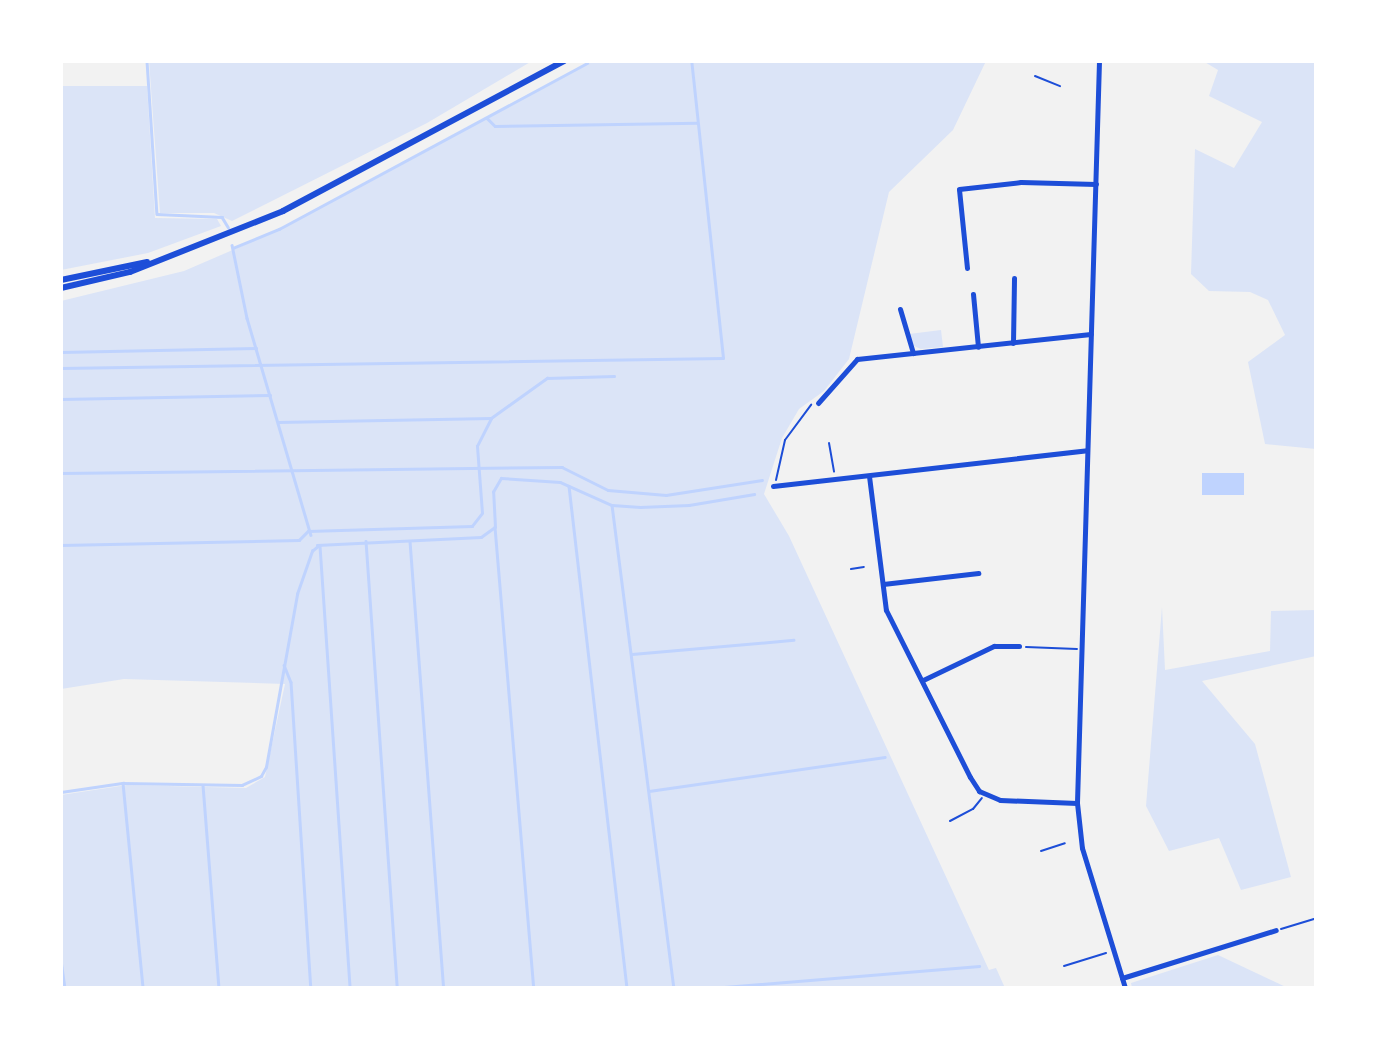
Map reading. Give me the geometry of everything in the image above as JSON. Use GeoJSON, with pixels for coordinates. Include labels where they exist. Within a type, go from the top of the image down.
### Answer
{"type":"FeatureCollection","features":[{"type":"Feature","properties":{"kind":"street"},"geometry":{"type":"LineString","coordinates":[[61,288],[166,258],[320,193],[564,61]]}},
{"type":"Feature","properties":{"kind":"street"},"geometry":{"type":"LineString","coordinates":[[1099,61],[1077,803],[1082,848],[1125,988]]}},
{"type":"Feature","properties":{"kind":"street"},"geometry":{"type":"LineString","coordinates":[[967,268],[959,189],[1021,182],[1096,184]]}},
{"type":"Feature","properties":{"kind":"street"},"geometry":{"type":"LineString","coordinates":[[61,280],[166,258]]}},
{"type":"Feature","properties":{"kind":"street"},"geometry":{"type":"LineString","coordinates":[[1013,343],[1014,278]]}},
{"type":"Feature","properties":{"kind":"street"},"geometry":{"type":"LineString","coordinates":[[973,294],[978,347]]}},
{"type":"Feature","properties":{"kind":"street"},"geometry":{"type":"LineString","coordinates":[[900,309],[913,353]]}},
{"type":"Feature","properties":{"kind":"street"},"geometry":{"type":"LineString","coordinates":[[818,403],[858,359],[1091,334]]}},
{"type":"Feature","properties":{"kind":"street"},"geometry":{"type":"LineString","coordinates":[[773,486],[1087,450]]}},
{"type":"Feature","properties":{"kind":"street"},"geometry":{"type":"LineString","coordinates":[[869,476],[886,610],[970,777],[985,794],[1000,800],[1077,803]]}},
{"type":"Feature","properties":{"kind":"street"},"geometry":{"type":"LineString","coordinates":[[883,584],[978,573]]}},
{"type":"Feature","properties":{"kind":"street"},"geometry":{"type":"LineString","coordinates":[[923,680],[994,646],[1022,646]]}},
{"type":"Feature","properties":{"kind":"street"},"geometry":{"type":"LineString","coordinates":[[1122,978],[1276,930]]}},
{"type":"Feature","properties":{"kind":"path"},"geometry":{"type":"LineString","coordinates":[[1035,76],[1060,86]]}},
{"type":"Feature","properties":{"kind":"path"},"geometry":{"type":"LineString","coordinates":[[777,477],[785,440],[802,412],[818,403]]}},
{"type":"Feature","properties":{"kind":"path"},"geometry":{"type":"LineString","coordinates":[[829,443],[835,480]]}},
{"type":"Feature","properties":{"kind":"path"},"geometry":{"type":"LineString","coordinates":[[852,569],[864,567]]}},
{"type":"Feature","properties":{"kind":"path"},"geometry":{"type":"LineString","coordinates":[[1022,646],[1081,649]]}},
{"type":"Feature","properties":{"kind":"path"},"geometry":{"type":"LineString","coordinates":[[950,821],[973,809],[985,794]]}},
{"type":"Feature","properties":{"kind":"path"},"geometry":{"type":"LineString","coordinates":[[1041,851],[1065,843]]}},
{"type":"Feature","properties":{"kind":"path"},"geometry":{"type":"LineString","coordinates":[[1276,930],[1316,918]]}},
{"type":"Feature","properties":{"kind":"path"},"geometry":{"type":"LineString","coordinates":[[1064,965],[1114,951]]}},
{"type":"Feature","properties":{"kind":"shaded area"},"geometry":{"type":"Polygon","coordinates":[[[149,61],[532,61],[427,123],[232,221],[214,213],[160,213],[149,61]]]}},
{"type":"Feature","properties":{"kind":"shaded area"},"geometry":{"type":"Polygon","coordinates":[[[594,61],[986,61],[953,130],[889,192],[849,359],[824,391],[799,409],[782,438],[764,494],[789,536],[989,970],[996,968],[1005,988],[61,988],[61,795],[127,785],[246,788],[265,777],[285,684],[124,679],[61,689],[61,301],[184,271],[272,233],[594,61]]]}},
{"type":"Feature","properties":{"kind":"shaded area"},"geometry":{"type":"Polygon","coordinates":[[[1203,61],[1316,61],[1316,449],[1265,444],[1248,362],[1285,335],[1268,300],[1250,292],[1209,291],[1191,274],[1195,149],[1234,168],[1262,122],[1209,96],[1218,70],[1203,61]]]}},
{"type":"Feature","properties":{"kind":"shaded area"},"geometry":{"type":"Polygon","coordinates":[[[61,86],[147,86],[155,218],[217,219],[221,226],[148,253],[61,270],[61,86]]]}},
{"type":"Feature","properties":{"kind":"shaded area"},"geometry":{"type":"Polygon","coordinates":[[[941,330],[943,347],[921,349],[914,346],[909,334],[941,330]]]}},
{"type":"Feature","properties":{"kind":"shaded area"},"geometry":{"type":"Polygon","coordinates":[[[1162,607],[1165,670],[1270,651],[1271,611],[1316,610],[1316,656],[1202,681],[1255,744],[1291,877],[1241,890],[1219,838],[1169,851],[1146,806],[1162,607]]]}},
{"type":"Feature","properties":{"kind":"shaded area"},"geometry":{"type":"Polygon","coordinates":[[[1218,955],[1288,988],[1132,988],[1131,983],[1218,955]]]}},
{"type":"Feature","properties":{"kind":"water"},"geometry":{"type":"Polygon","coordinates":[[[1202,473],[1244,473],[1244,495],[1202,495],[1202,473]]]}},
{"type":"Feature","properties":{"kind":"waterway"},"geometry":{"type":"LineString","coordinates":[[147,61],[157,214],[222,217],[228,227]]}},
{"type":"Feature","properties":{"kind":"waterway"},"geometry":{"type":"LineString","coordinates":[[61,368],[723,358],[691,61]]}},
{"type":"Feature","properties":{"kind":"waterway"},"geometry":{"type":"LineString","coordinates":[[233,248],[279,229],[587,63]]}},
{"type":"Feature","properties":{"kind":"waterway"},"geometry":{"type":"LineString","coordinates":[[487,118],[495,126],[697,123]]}},
{"type":"Feature","properties":{"kind":"waterway"},"geometry":{"type":"LineString","coordinates":[[232,245],[247,318],[311,535]]}},
{"type":"Feature","properties":{"kind":"waterway"},"geometry":{"type":"LineString","coordinates":[[61,352],[256,348]]}},
{"type":"Feature","properties":{"kind":"waterway"},"geometry":{"type":"LineString","coordinates":[[61,545],[299,540],[308,531],[472,526],[482,513],[477,446],[491,418],[547,378],[614,376]]}},
{"type":"Feature","properties":{"kind":"waterway"},"geometry":{"type":"LineString","coordinates":[[61,399],[270,395]]}},
{"type":"Feature","properties":{"kind":"waterway"},"geometry":{"type":"LineString","coordinates":[[278,422],[491,418]]}},
{"type":"Feature","properties":{"kind":"waterway"},"geometry":{"type":"LineString","coordinates":[[61,473],[562,467],[608,490],[666,495],[762,480]]}},
{"type":"Feature","properties":{"kind":"waterway"},"geometry":{"type":"LineString","coordinates":[[317,545],[481,537],[495,527],[493,492],[501,478],[560,482],[612,505],[640,507],[689,505],[754,494]]}},
{"type":"Feature","properties":{"kind":"waterway"},"geometry":{"type":"LineString","coordinates":[[569,486],[627,988]]}},
{"type":"Feature","properties":{"kind":"waterway"},"geometry":{"type":"LineString","coordinates":[[612,505],[674,988]]}},
{"type":"Feature","properties":{"kind":"waterway"},"geometry":{"type":"LineString","coordinates":[[495,527],[534,988]]}},
{"type":"Feature","properties":{"kind":"waterway"},"geometry":{"type":"LineString","coordinates":[[366,541],[397,988]]}},
{"type":"Feature","properties":{"kind":"waterway"},"geometry":{"type":"LineString","coordinates":[[410,541],[444,988]]}},
{"type":"Feature","properties":{"kind":"waterway"},"geometry":{"type":"LineString","coordinates":[[61,792],[123,783],[242,785],[261,776],[266,767],[297,594],[312,551],[318,546]]}},
{"type":"Feature","properties":{"kind":"waterway"},"geometry":{"type":"LineString","coordinates":[[320,546],[350,988]]}},
{"type":"Feature","properties":{"kind":"waterway"},"geometry":{"type":"LineString","coordinates":[[632,654],[793,640]]}},
{"type":"Feature","properties":{"kind":"waterway"},"geometry":{"type":"LineString","coordinates":[[284,665],[291,682],[311,988]]}},
{"type":"Feature","properties":{"kind":"waterway"},"geometry":{"type":"LineString","coordinates":[[649,791],[885,757]]}},
{"type":"Feature","properties":{"kind":"waterway"},"geometry":{"type":"LineString","coordinates":[[123,783],[143,988]]}},
{"type":"Feature","properties":{"kind":"waterway"},"geometry":{"type":"LineString","coordinates":[[203,785],[219,988]]}},
{"type":"Feature","properties":{"kind":"waterway"},"geometry":{"type":"LineString","coordinates":[[61,960],[65,988]]}},
{"type":"Feature","properties":{"kind":"waterway"},"geometry":{"type":"LineString","coordinates":[[712,988],[979,966]]}}]}
